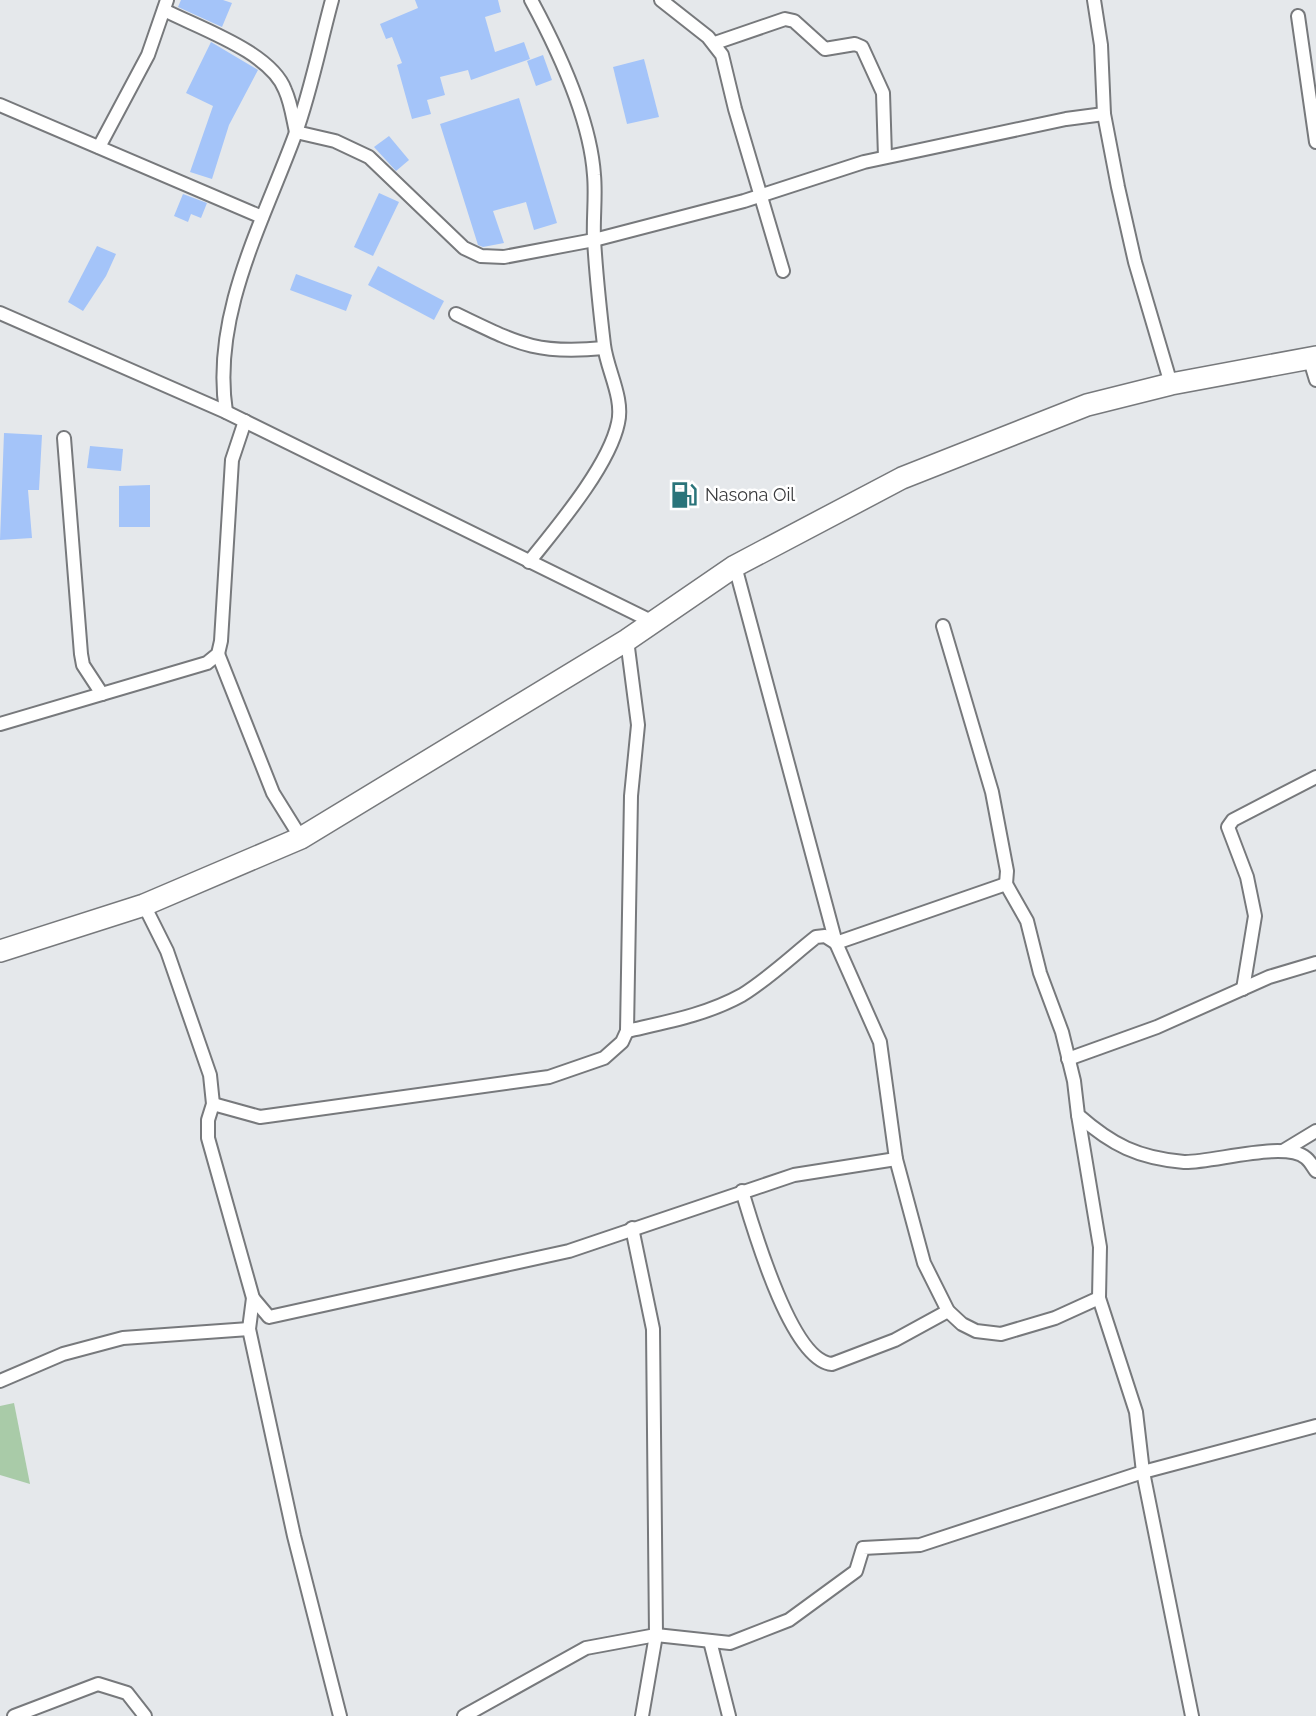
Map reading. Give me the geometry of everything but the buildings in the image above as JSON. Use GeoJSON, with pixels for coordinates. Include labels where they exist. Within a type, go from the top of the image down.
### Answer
{"type":"FeatureCollection","features":[{"type":"Feature","properties":{"kind":"main road"},"geometry":{"type":"LineString","coordinates":[[0,951],[145,905],[301,838],[627,640],[735,566],[902,478],[1052,417],[1171,384],[1313,357]]}},
{"type":"Feature","properties":{"kind":"street"},"geometry":{"type":"LineString","coordinates":[[226,412],[221,379],[227,328],[262,217],[296,132],[332,0]]}},
{"type":"Feature","properties":{"kind":"street"},"geometry":{"type":"LineString","coordinates":[[529,562],[563,519],[612,443],[619,421],[616,389],[604,348],[594,240],[594,173],[586,132],[556,45],[531,0]]}},
{"type":"Feature","properties":{"kind":"street"},"geometry":{"type":"LineString","coordinates":[[661,0],[715,44],[722,55],[735,109],[783,271]]}},
{"type":"Feature","properties":{"kind":"street"},"geometry":{"type":"LineString","coordinates":[[1094,0],[1101,45],[1104,114],[1135,261],[1171,384]]}},
{"type":"Feature","properties":{"kind":"street"},"geometry":{"type":"LineString","coordinates":[[99,147],[148,55],[166,5],[252,55],[274,71],[285,89],[296,132]]}},
{"type":"Feature","properties":{"kind":"street"},"geometry":{"type":"LineString","coordinates":[[1298,16],[1316,142]]}},
{"type":"Feature","properties":{"kind":"street"},"geometry":{"type":"LineString","coordinates":[[715,44],[785,19],[794,21],[825,49],[855,44],[862,47],[883,93],[885,157]]}},
{"type":"Feature","properties":{"kind":"street"},"geometry":{"type":"LineString","coordinates":[[0,105],[262,217]]}},
{"type":"Feature","properties":{"kind":"street"},"geometry":{"type":"LineString","coordinates":[[296,132],[335,141],[369,158],[464,248],[481,256],[504,257],[594,240],[761,195],[885,157],[1104,114]]}},
{"type":"Feature","properties":{"kind":"street"},"geometry":{"type":"LineString","coordinates":[[0,313],[226,412],[653,622]]}},
{"type":"Feature","properties":{"kind":"street"},"geometry":{"type":"LineString","coordinates":[[456,314],[525,346],[566,352],[604,348]]}},
{"type":"Feature","properties":{"kind":"street"},"geometry":{"type":"LineString","coordinates":[[1313,357],[1316,380]]}},
{"type":"Feature","properties":{"kind":"street"},"geometry":{"type":"LineString","coordinates":[[245,421],[232,460],[218,654],[273,793],[301,838]]}},
{"type":"Feature","properties":{"kind":"street"},"geometry":{"type":"LineString","coordinates":[[64,438],[81,654],[83,665],[102,694]]}},
{"type":"Feature","properties":{"kind":"street"},"geometry":{"type":"LineString","coordinates":[[735,566],[836,943],[880,1042],[897,1159],[924,1263],[948,1311],[962,1324],[976,1331],[1001,1334],[1055,1318],[1099,1298]]}},
{"type":"Feature","properties":{"kind":"street"},"geometry":{"type":"LineString","coordinates":[[943,626],[992,792],[1007,870],[1006,884],[1027,921],[1040,973],[1062,1032],[1100,1247],[1099,1298],[1136,1412],[1143,1472],[1192,1716]]}},
{"type":"Feature","properties":{"kind":"street"},"geometry":{"type":"LineString","coordinates":[[213,1104],[260,1117],[549,1077],[604,1058],[622,1042],[627,1031],[631,796],[638,725],[627,640]]}},
{"type":"Feature","properties":{"kind":"street"},"geometry":{"type":"LineString","coordinates":[[0,724],[207,663],[218,654]]}},
{"type":"Feature","properties":{"kind":"street"},"geometry":{"type":"LineString","coordinates":[[1243,989],[1255,916],[1247,877],[1228,827],[1233,820],[1316,777]]}},
{"type":"Feature","properties":{"kind":"street"},"geometry":{"type":"LineString","coordinates":[[836,943],[1006,884]]}},
{"type":"Feature","properties":{"kind":"street"},"geometry":{"type":"LineString","coordinates":[[145,905],[167,951],[211,1075],[213,1104],[208,1120],[208,1138],[253,1298],[263,1313],[276,1317],[569,1251],[794,1175],[897,1159]]}},
{"type":"Feature","properties":{"kind":"street"},"geometry":{"type":"LineString","coordinates":[[627,1031],[697,1014],[723,1004],[744,993],[816,937],[825,936],[836,943]]}},
{"type":"Feature","properties":{"kind":"street"},"geometry":{"type":"LineString","coordinates":[[1068,1059],[1157,1027],[1243,989],[1316,963]]}},
{"type":"Feature","properties":{"kind":"street"},"geometry":{"type":"LineString","coordinates":[[1078,1115],[1109,1142],[1138,1154],[1186,1162],[1283,1151],[1305,1156],[1316,1171]]}},
{"type":"Feature","properties":{"kind":"street"},"geometry":{"type":"LineString","coordinates":[[1283,1151],[1316,1131]]}},
{"type":"Feature","properties":{"kind":"street"},"geometry":{"type":"LineString","coordinates":[[742,1191],[771,1282],[809,1350],[822,1364],[832,1364],[895,1339],[948,1311]]}},
{"type":"Feature","properties":{"kind":"street"},"geometry":{"type":"LineString","coordinates":[[632,1228],[653,1329],[656,1635],[642,1716]]}},
{"type":"Feature","properties":{"kind":"street"},"geometry":{"type":"LineString","coordinates":[[253,1298],[249,1329],[294,1536],[340,1716]]}},
{"type":"Feature","properties":{"kind":"street"},"geometry":{"type":"LineString","coordinates":[[0,1381],[63,1354],[124,1338],[249,1329]]}},
{"type":"Feature","properties":{"kind":"street"},"geometry":{"type":"LineString","coordinates":[[464,1716],[586,1648],[656,1635],[730,1643],[789,1620],[856,1571],[863,1548],[920,1545],[1143,1472],[1316,1426]]}},
{"type":"Feature","properties":{"kind":"street"},"geometry":{"type":"LineString","coordinates":[[710,1641],[729,1716]]}},
{"type":"Feature","properties":{"kind":"street"},"geometry":{"type":"LineString","coordinates":[[14,1716],[98,1684],[127,1693],[145,1716]]}},
{"type":"Feature","properties":{"kind":"green space"},"geometry":{"type":"Polygon","coordinates":[[[14,1403],[30,1484],[0,1475],[0,1406],[14,1403]]]}},
{"type":"Feature","properties":{"kind":"place","name":"Nasona Oil"},"geometry":{"type":"Point","coordinates":[684,495]}}]}
